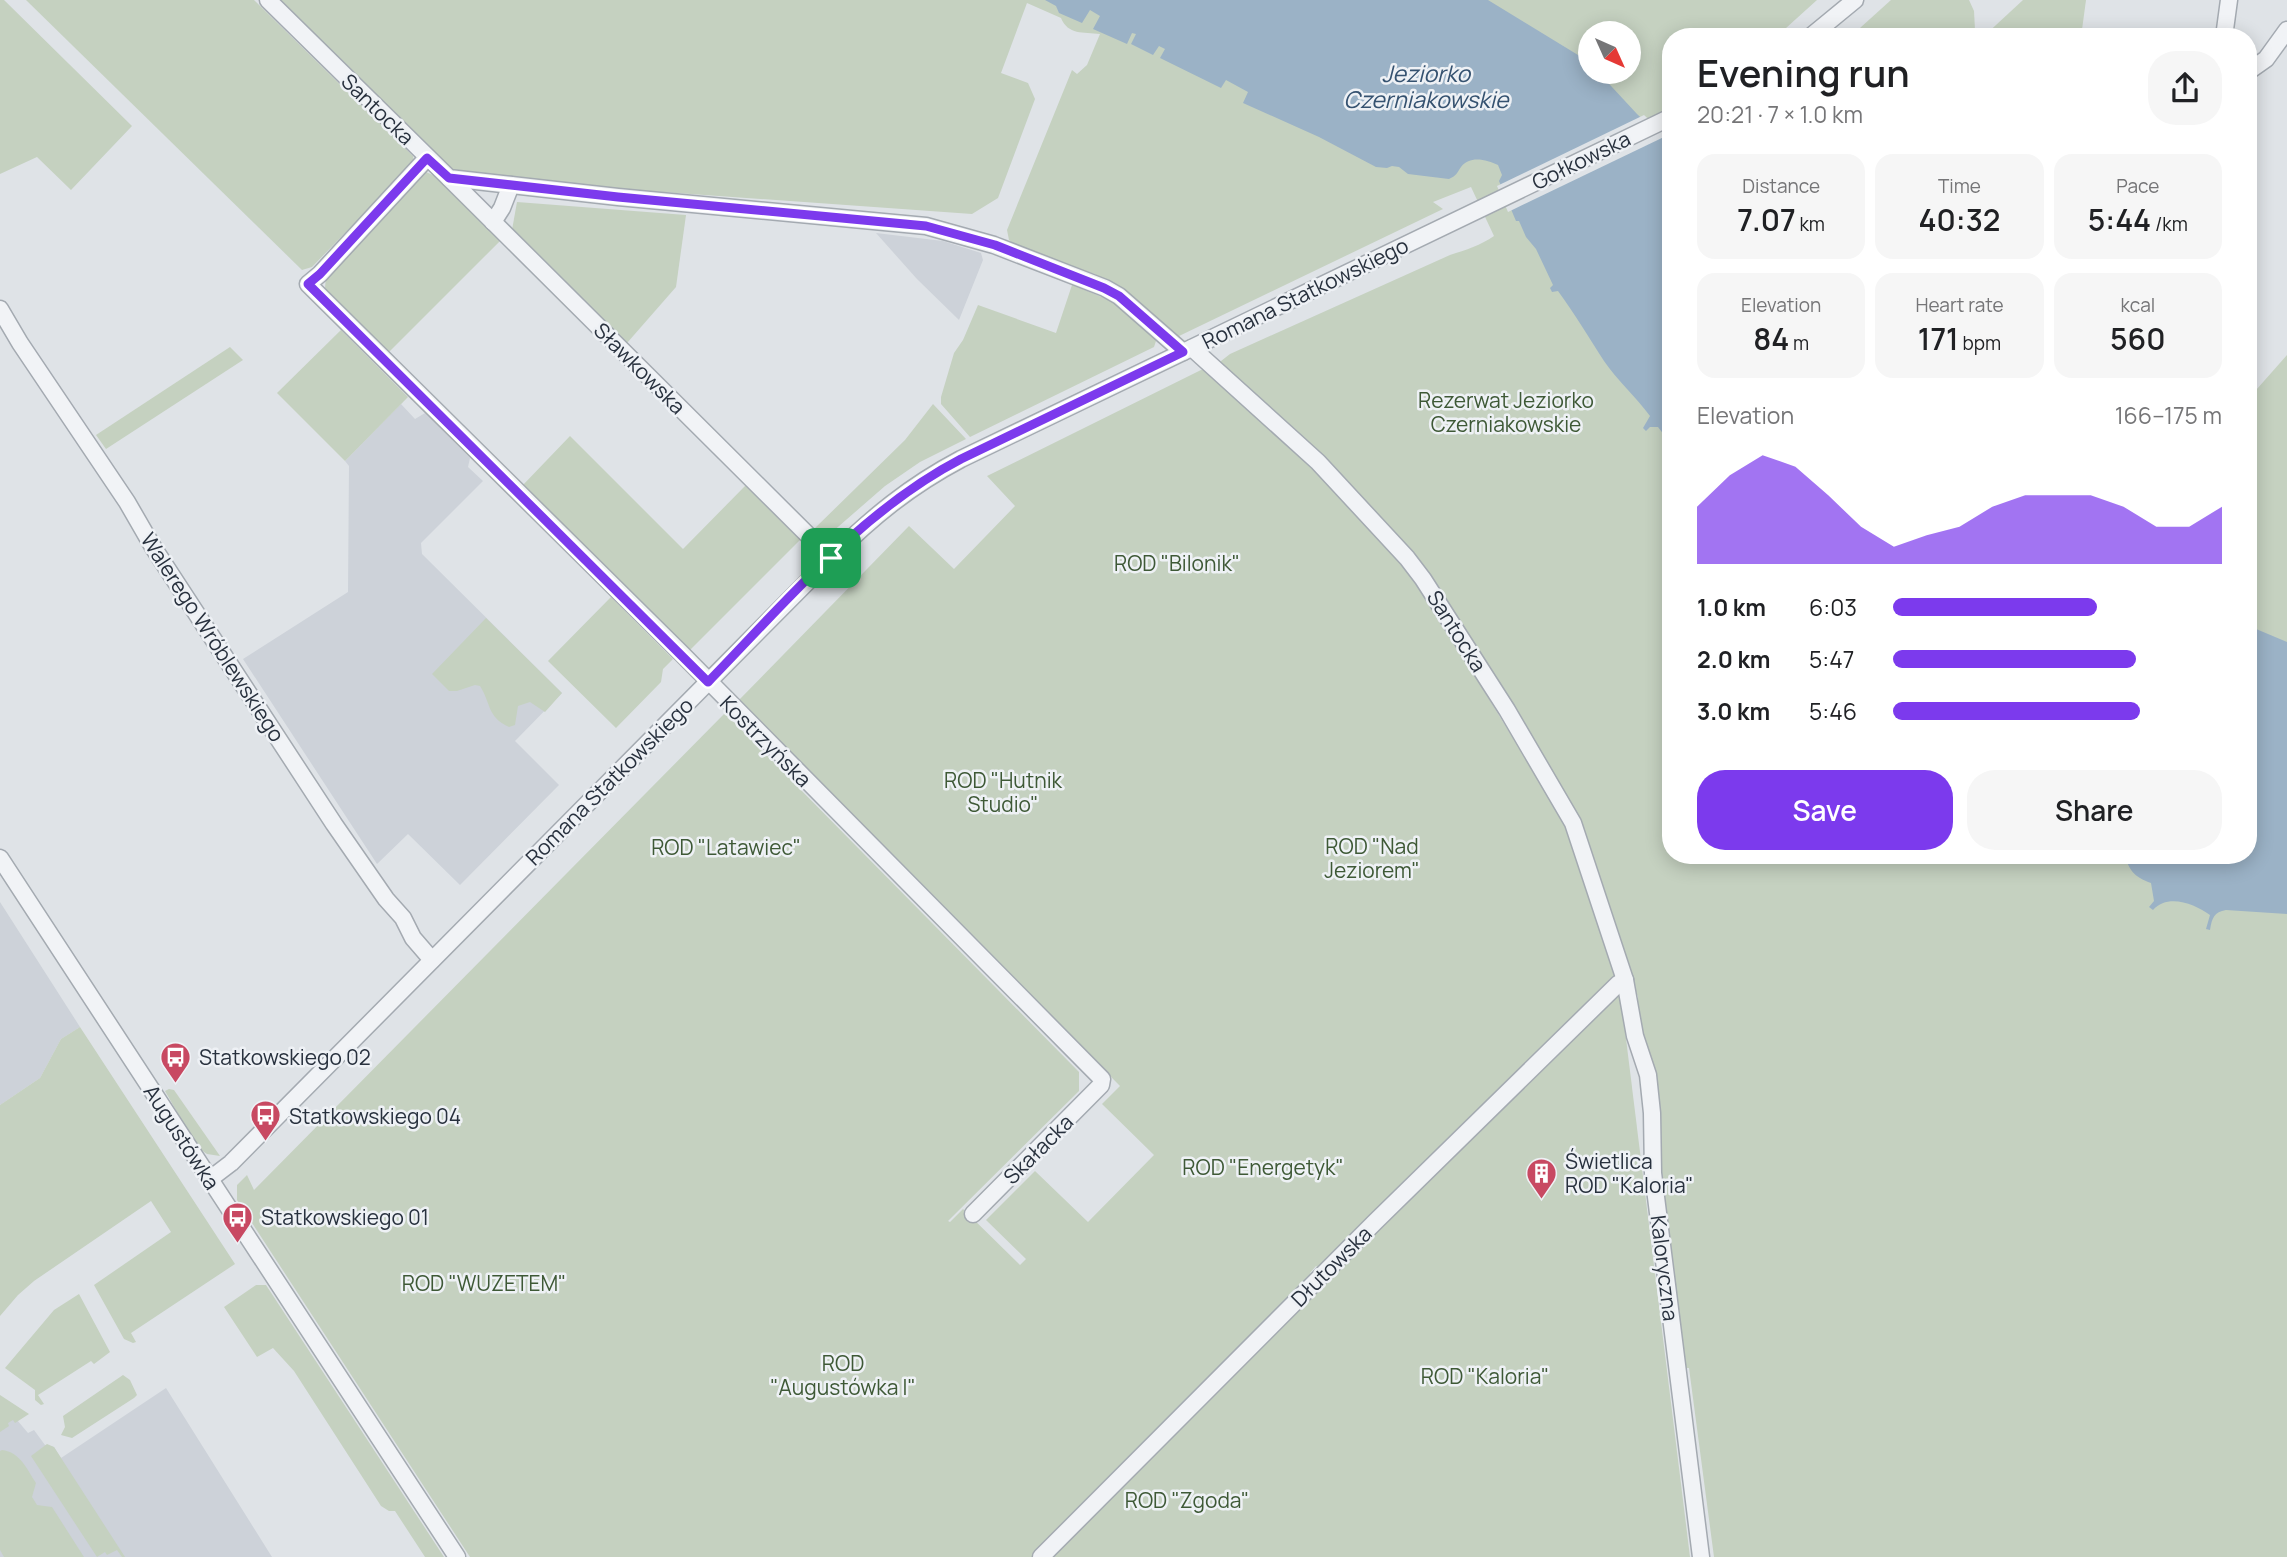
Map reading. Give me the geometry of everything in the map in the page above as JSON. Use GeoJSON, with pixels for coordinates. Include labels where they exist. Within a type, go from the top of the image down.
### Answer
{"type":"FeatureCollection","features":[{"type":"Feature","properties":{"kind":"street","name":"Santocka"},"geometry":{"type":"LineString","coordinates":[[268,0],[449,178],[926,226],[967,236],[1112,292],[1187,350],[1318,462],[1408,558],[1507,710],[1573,823],[1625,980]]}},
{"type":"Feature","properties":{"kind":"street"},"geometry":{"type":"LineString","coordinates":[[1821,28],[1855,0]]}},
{"type":"Feature","properties":{"kind":"street"},"geometry":{"type":"LineString","coordinates":[[2225,28],[2229,0]]}},
{"type":"Feature","properties":{"kind":"street"},"geometry":{"type":"LineString","coordinates":[[2257,65],[2266,59],[2287,30]]}},
{"type":"Feature","properties":{"kind":"street","name":"Gołkowska"},"geometry":{"type":"LineString","coordinates":[[1491,204],[1662,121]]}},
{"type":"Feature","properties":{"kind":"street","name":"Kostrzyńska"},"geometry":{"type":"LineString","coordinates":[[427,158],[308,284],[708,682],[1080,1056],[1102,1082]]}},
{"type":"Feature","properties":{"kind":"street","name":"Sławkowska"},"geometry":{"type":"LineString","coordinates":[[449,178],[831,558]]}},
{"type":"Feature","properties":{"kind":"street"},"geometry":{"type":"LineString","coordinates":[[493,222],[502,208],[510,185]]}},
{"type":"Feature","properties":{"kind":"street","name":"Romana Statkowskiego"},"geometry":{"type":"LineString","coordinates":[[210,1179],[231,1163],[831,558],[896,498],[929,476],[1491,204]]}},
{"type":"Feature","properties":{"kind":"street","name":"Walerego Wróblewskiego"},"geometry":{"type":"LineString","coordinates":[[0,309],[334,824],[386,899],[403,918],[413,938],[432,960]]}},
{"type":"Feature","properties":{"kind":"street","name":"Augustówka"},"geometry":{"type":"LineString","coordinates":[[0,858],[457,1557]]}},
{"type":"Feature","properties":{"kind":"street","name":"Dłutowska"},"geometry":{"type":"LineString","coordinates":[[1041,1557],[1375,1222],[1625,980]]}},
{"type":"Feature","properties":{"kind":"street","name":"Kaloryczna"},"geometry":{"type":"LineString","coordinates":[[1625,980],[1635,1036],[1648,1075],[1653,1172],[1701,1557]]}},
{"type":"Feature","properties":{"kind":"street","name":"Skałacka"},"geometry":{"type":"LineString","coordinates":[[973,1214],[1102,1082]]}},
{"type":"Feature","properties":{"kind":"shaded area"},"geometry":{"type":"Polygon","coordinates":[[[876,233],[943,241],[981,253],[983,260],[959,320],[917,279],[876,233]]]}},
{"type":"Feature","properties":{"kind":"shaded area"},"geometry":{"type":"Polygon","coordinates":[[[401,404],[415,419],[425,413],[470,458],[468,467],[483,481],[421,543],[422,554],[562,693],[515,741],[559,785],[460,885],[408,834],[377,864],[243,659],[348,592],[349,466],[345,461],[401,404]]]}},
{"type":"Feature","properties":{"kind":"shaded area"},"geometry":{"type":"Polygon","coordinates":[[[0,902],[80,1027],[61,1039],[40,1078],[0,1105],[0,902]]]}},
{"type":"Feature","properties":{"kind":"shaded area"},"geometry":{"type":"Polygon","coordinates":[[[166,1388],[272,1557],[0,1557],[0,1411],[17,1420],[28,1433],[34,1430],[45,1445],[54,1447],[61,1458],[166,1388]]]}},
{"type":"Feature","properties":{"kind":"green space"},"geometry":{"type":"Polygon","coordinates":[[[0,0],[4,0],[132,126],[71,190],[37,157],[0,174],[0,0]]]}},
{"type":"Feature","properties":{"kind":"green space"},"geometry":{"type":"Polygon","coordinates":[[[26,0],[254,0],[413,156],[414,162],[312,267],[302,270],[26,0]]]}},
{"type":"Feature","properties":{"kind":"green space","name":"Rezerwat Jeziorko Czerniakowskie"},"geometry":{"type":"Polygon","coordinates":[[[265,0],[1817,0],[1786,28],[1662,28],[1662,864],[2257,864],[2257,389],[2287,355],[2287,1557],[1714,1557],[1689,1368],[1683,1368],[1635,1017],[1638,997],[1577,827],[1426,569],[1328,461],[1217,369],[1221,361],[1230,354],[1494,236],[1471,187],[1433,202],[1443,209],[1177,337],[1095,274],[1026,254],[1009,240],[1007,230],[1072,70],[1077,74],[1087,65],[1100,34],[1072,30],[1061,18],[1027,3],[1001,73],[1028,83],[1035,99],[998,198],[972,214],[464,178],[445,174],[265,0]]]}},
{"type":"Feature","properties":{"kind":"green space"},"geometry":{"type":"Polygon","coordinates":[[[1891,0],[1969,0],[1974,11],[1975,28],[1860,28],[1891,0]]]}},
{"type":"Feature","properties":{"kind":"green space"},"geometry":{"type":"Polygon","coordinates":[[[2023,0],[2086,0],[2082,28],[1993,28],[2023,0]]]}},
{"type":"Feature","properties":{"kind":"green space"},"geometry":{"type":"Polygon","coordinates":[[[426,172],[456,193],[500,241],[388,353],[331,298],[325,288],[326,275],[418,177],[426,172]]]}},
{"type":"Feature","properties":{"kind":"green space"},"geometry":{"type":"Polygon","coordinates":[[[517,202],[686,215],[676,287],[627,343],[512,230],[517,202]]]}},
{"type":"Feature","properties":{"kind":"green space"},"geometry":{"type":"Polygon","coordinates":[[[1072,285],[1131,313],[1149,330],[1156,341],[1154,347],[970,437],[941,404],[941,397],[954,353],[963,340],[978,305],[1056,333],[1072,285]]]}},
{"type":"Feature","properties":{"kind":"green space"},"geometry":{"type":"Polygon","coordinates":[[[341,330],[408,397],[345,461],[277,393],[341,330]]]}},
{"type":"Feature","properties":{"kind":"green space"},"geometry":{"type":"Polygon","coordinates":[[[230,347],[243,360],[106,449],[96,435],[230,347]]]}},
{"type":"Feature","properties":{"kind":"green space"},"geometry":{"type":"Polygon","coordinates":[[[1205,368],[1351,507],[1428,600],[1567,826],[1618,973],[1320,1269],[1316,1266],[1310,1273],[1313,1276],[1032,1557],[470,1557],[237,1200],[237,1185],[247,1175],[254,1190],[725,713],[1079,1072],[1079,1091],[948,1221],[963,1209],[1020,1265],[1026,1259],[986,1220],[1035,1171],[1088,1222],[1154,1155],[1102,1104],[1120,1086],[739,700],[909,526],[954,569],[1015,506],[987,476],[1205,368]]]}},
{"type":"Feature","properties":{"kind":"green space"},"geometry":{"type":"Polygon","coordinates":[[[933,404],[966,439],[920,462],[885,486],[823,540],[813,530],[905,440],[933,404]]]}},
{"type":"Feature","properties":{"kind":"green space"},"geometry":{"type":"Polygon","coordinates":[[[570,436],[683,549],[746,485],[801,539],[690,650],[522,486],[570,436]]]}},
{"type":"Feature","properties":{"kind":"green space"},"geometry":{"type":"Polygon","coordinates":[[[611,597],[673,659],[663,669],[661,682],[616,728],[548,661],[611,597]]]}},
{"type":"Feature","properties":{"kind":"green space"},"geometry":{"type":"Polygon","coordinates":[[[486,618],[562,693],[545,712],[530,702],[518,706],[515,725],[509,727],[493,714],[480,686],[449,691],[432,674],[486,618]]]}},
{"type":"Feature","properties":{"kind":"green space","name":"ROD \"Kaloria\""},"geometry":{"type":"Polygon","coordinates":[[[1620,990],[1690,1557],[1050,1557],[1111,1494],[1620,990]]]}},
{"type":"Feature","properties":{"kind":"green space"},"geometry":{"type":"Polygon","coordinates":[[[80,1027],[235,1264],[131,1333],[136,1342],[133,1343],[124,1339],[94,1285],[171,1232],[151,1201],[34,1281],[0,1316],[0,1105],[40,1078],[61,1039],[80,1027]]]}},
{"type":"Feature","properties":{"kind":"green space"},"geometry":{"type":"Polygon","coordinates":[[[174,1090],[220,1156],[207,1154],[197,1147],[165,1091],[174,1090]]]}},
{"type":"Feature","properties":{"kind":"green space"},"geometry":{"type":"Polygon","coordinates":[[[256,1285],[266,1285],[444,1557],[425,1557],[395,1511],[381,1506],[294,1371],[273,1348],[257,1357],[224,1307],[256,1285]]]}},
{"type":"Feature","properties":{"kind":"green space"},"geometry":{"type":"Polygon","coordinates":[[[79,1294],[110,1352],[38,1395],[44,1404],[41,1405],[35,1400],[35,1390],[5,1368],[54,1310],[79,1294]]]}},
{"type":"Feature","properties":{"kind":"green space"},"geometry":{"type":"Polygon","coordinates":[[[123,1375],[130,1380],[137,1395],[134,1398],[72,1438],[61,1435],[65,1427],[63,1416],[123,1375]]]}},
{"type":"Feature","properties":{"kind":"green space"},"geometry":{"type":"Polygon","coordinates":[[[0,1395],[29,1414],[15,1423],[13,1420],[8,1423],[9,1426],[0,1432],[0,1395]]]}},
{"type":"Feature","properties":{"kind":"green space"},"geometry":{"type":"Polygon","coordinates":[[[47,1444],[54,1447],[125,1557],[117,1550],[97,1557],[31,1456],[47,1444]]]}},
{"type":"Feature","properties":{"kind":"green space"},"geometry":{"type":"Polygon","coordinates":[[[2,1450],[14,1454],[22,1462],[36,1483],[32,1497],[37,1505],[52,1507],[84,1557],[4,1557],[0,1550],[2,1450]]]}},
{"type":"Feature","properties":{"kind":"water","name":"Jeziorko Czerniakowskie"},"geometry":{"type":"Polygon","coordinates":[[[1045,0],[1488,0],[1578,55],[1578,84],[1609,84],[1662,138],[1662,432],[1658,427],[1650,427],[1646,431],[1643,428],[1650,416],[1609,368],[1558,291],[1552,292],[1550,288],[1553,285],[1536,249],[1526,237],[1519,221],[1516,221],[1499,181],[1502,175],[1498,165],[1484,160],[1469,161],[1449,179],[1408,174],[1399,167],[1376,167],[1319,137],[1243,103],[1248,92],[1226,80],[1221,88],[1160,58],[1165,49],[1159,46],[1153,55],[1131,44],[1136,34],[1132,33],[1127,44],[1093,29],[1100,16],[1090,10],[1082,23],[1059,13],[1056,6],[1045,0]]]}},
{"type":"Feature","properties":{"kind":"water"},"geometry":{"type":"Polygon","coordinates":[[[2257,629],[2287,642],[2287,914],[2226,910],[2214,916],[2210,930],[2206,929],[2210,915],[2197,907],[2174,901],[2159,905],[2153,910],[2149,907],[2154,901],[2151,883],[2134,873],[2128,864],[2257,864],[2257,629]]]}},
{"type":"Feature","properties":{"kind":"pier"},"geometry":{"type":"Polygon","coordinates":[[[1644,115],[1662,132],[1662,138],[1508,212],[1497,186],[1644,115]]]}},
{"type":"Feature","properties":{"kind":"place","name":"Statkowskiego 02"},"geometry":{"type":"Point","coordinates":[176,1084]}},
{"type":"Feature","properties":{"kind":"place","name":"Statkowskiego 04"},"geometry":{"type":"Point","coordinates":[266,1143]}},
{"type":"Feature","properties":{"kind":"place","name":"Świetlica ROD \"Kaloria\""},"geometry":{"type":"Point","coordinates":[1542,1200]}},
{"type":"Feature","properties":{"kind":"place","name":"Statkowskiego 01"},"geometry":{"type":"Point","coordinates":[238,1244]}},
{"type":"Feature","properties":{"kind":"route"},"geometry":{"type":"LineString","coordinates":[[427,158],[449,178],[926,226],[967,236],[1119,296],[1183,352],[929,476],[896,498],[831,558],[708,682],[308,284],[427,158]]}},
{"type":"Feature","properties":{"kind":"park label","name":"ROD \"Bilonik\""},"geometry":{"type":"Point","coordinates":[1177,563]}},
{"type":"Feature","properties":{"kind":"park label","name":"ROD \"Hutnik Studio\""},"geometry":{"type":"Point","coordinates":[1003,792]}},
{"type":"Feature","properties":{"kind":"park label","name":"ROD \"Latawiec\""},"geometry":{"type":"Point","coordinates":[726,847]}},
{"type":"Feature","properties":{"kind":"park label","name":"ROD \"Nad Jeziorem\""},"geometry":{"type":"Point","coordinates":[1372,858]}},
{"type":"Feature","properties":{"kind":"park label","name":"ROD \"Energetyk\""},"geometry":{"type":"Point","coordinates":[1263,1167]}},
{"type":"Feature","properties":{"kind":"park label","name":"ROD \"WUZETEM\""},"geometry":{"type":"Point","coordinates":[484,1283]}},
{"type":"Feature","properties":{"kind":"park label","name":"ROD \"Augustówka I\""},"geometry":{"type":"Point","coordinates":[843,1375]}},
{"type":"Feature","properties":{"kind":"park label","name":"ROD \"Zgoda\""},"geometry":{"type":"Point","coordinates":[1187,1500]}}]}
